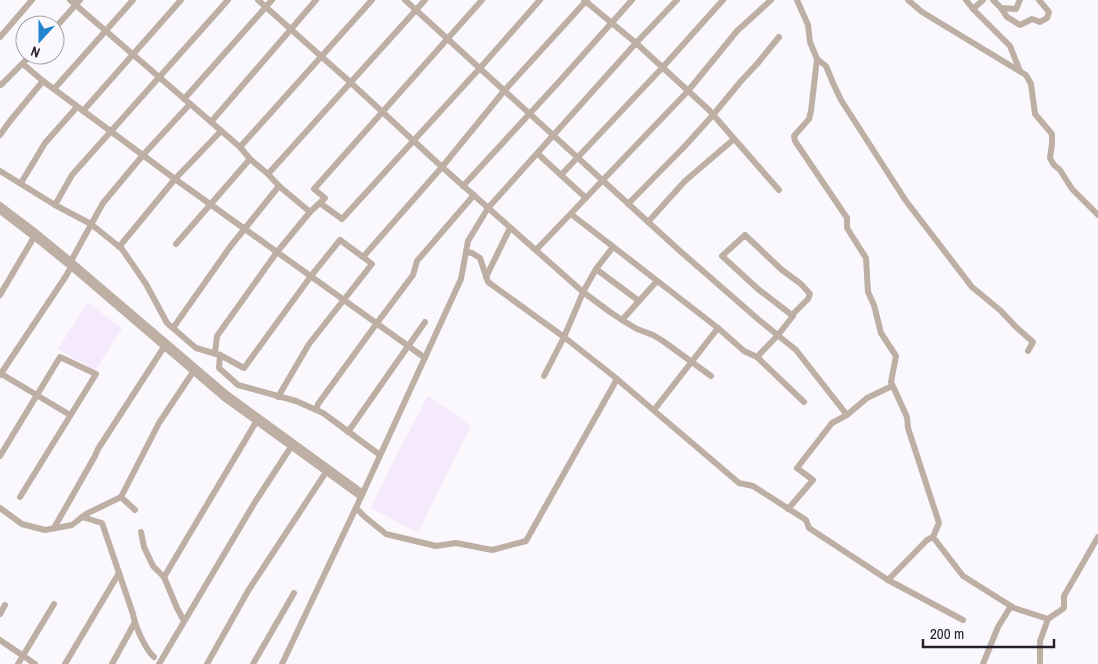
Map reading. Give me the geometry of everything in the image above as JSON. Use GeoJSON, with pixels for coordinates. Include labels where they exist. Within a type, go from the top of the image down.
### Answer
{"type":"FeatureCollection","features":[{"type":"Feature","properties":{"kind":"street"},"geometry":{"type":"LineString","coordinates":[[0,37],[32,0]]}},
{"type":"Feature","properties":{"kind":"street"},"geometry":{"type":"LineString","coordinates":[[70,0],[78,3],[310,212]]}},
{"type":"Feature","properties":{"kind":"street"},"geometry":{"type":"LineString","coordinates":[[54,89],[133,0]]}},
{"type":"Feature","properties":{"kind":"street"},"geometry":{"type":"LineString","coordinates":[[21,183],[44,144],[134,54],[181,0]]}},
{"type":"Feature","properties":{"kind":"street"},"geometry":{"type":"LineString","coordinates":[[55,205],[72,175],[228,0]]}},
{"type":"Feature","properties":{"kind":"street"},"geometry":{"type":"LineString","coordinates":[[258,0],[582,292],[622,320],[637,329],[653,335],[712,376]]}},
{"type":"Feature","properties":{"kind":"street"},"geometry":{"type":"LineString","coordinates":[[184,99],[272,0]]}},
{"type":"Feature","properties":{"kind":"street"},"geometry":{"type":"LineString","coordinates":[[211,122],[316,0]]}},
{"type":"Feature","properties":{"kind":"street"},"geometry":{"type":"LineString","coordinates":[[240,147],[372,0]]}},
{"type":"Feature","properties":{"kind":"street"},"geometry":{"type":"LineString","coordinates":[[405,0],[688,258],[796,350],[847,414]]}},
{"type":"Feature","properties":{"kind":"street"},"geometry":{"type":"LineString","coordinates":[[268,174],[425,0]]}},
{"type":"Feature","properties":{"kind":"street"},"geometry":{"type":"LineString","coordinates":[[380,455],[316,410],[296,401],[238,385],[219,368],[217,336],[277,252],[310,212],[325,198],[314,189],[482,0]]}},
{"type":"Feature","properties":{"kind":"street"},"geometry":{"type":"LineString","coordinates":[[320,203],[342,219],[540,0]]}},
{"type":"Feature","properties":{"kind":"street"},"geometry":{"type":"LineString","coordinates":[[364,257],[442,167],[504,91],[586,0],[713,115],[779,190]]}},
{"type":"Feature","properties":{"kind":"street"},"geometry":{"type":"LineString","coordinates":[[463,186],[632,0]]}},
{"type":"Feature","properties":{"kind":"street"},"geometry":{"type":"LineString","coordinates":[[282,664],[461,279],[468,241],[488,208],[676,0]]}},
{"type":"Feature","properties":{"kind":"street"},"geometry":{"type":"LineString","coordinates":[[561,175],[723,0]]}},
{"type":"Feature","properties":{"kind":"street"},"geometry":{"type":"LineString","coordinates":[[536,250],[688,91],[737,31],[772,0]]}},
{"type":"Feature","properties":{"kind":"street"},"geometry":{"type":"LineString","coordinates":[[797,0],[808,25],[810,42],[817,59],[809,119],[794,136],[795,141],[847,218],[848,228],[866,258],[868,292],[874,305],[881,333],[896,356],[891,382],[892,386],[907,417],[908,428],[939,523],[933,537],[926,540],[888,580]]}},
{"type":"Feature","properties":{"kind":"street"},"geometry":{"type":"LineString","coordinates":[[908,0],[928,16],[1026,76],[1031,84],[1035,114],[1052,134],[1050,158],[1072,189],[1098,215]]}},
{"type":"Feature","properties":{"kind":"street"},"geometry":{"type":"LineString","coordinates":[[966,0],[1010,46],[1020,71]]}},
{"type":"Feature","properties":{"kind":"street"},"geometry":{"type":"LineString","coordinates":[[974,9],[983,0]]}},
{"type":"Feature","properties":{"kind":"street"},"geometry":{"type":"LineString","coordinates":[[993,0],[1007,17],[1020,25],[1032,19],[1040,22],[1047,18],[1049,12],[1039,0]]}},
{"type":"Feature","properties":{"kind":"street"},"geometry":{"type":"LineString","coordinates":[[1000,8],[1016,9],[1020,0]]}},
{"type":"Feature","properties":{"kind":"street"},"geometry":{"type":"LineString","coordinates":[[65,17],[78,3]]}},
{"type":"Feature","properties":{"kind":"street"},"geometry":{"type":"LineString","coordinates":[[628,204],[713,115],[779,37]]}},
{"type":"Feature","properties":{"kind":"street"},"geometry":{"type":"LineString","coordinates":[[817,59],[826,66],[842,100],[906,201],[972,287],[1001,311],[1033,342],[1028,351]]}},
{"type":"Feature","properties":{"kind":"street"},"geometry":{"type":"LineString","coordinates":[[0,84],[22,65]]}},
{"type":"Feature","properties":{"kind":"street"},"geometry":{"type":"LineString","coordinates":[[24,65],[175,179],[425,358]]}},
{"type":"Feature","properties":{"kind":"street"},"geometry":{"type":"LineString","coordinates":[[0,135],[10,120],[43,81]]}},
{"type":"Feature","properties":{"kind":"street"},"geometry":{"type":"LineString","coordinates":[[70,415],[0,374],[66,276],[90,224],[103,203],[143,155],[190,104]]}},
{"type":"Feature","properties":{"kind":"street"},"geometry":{"type":"LineString","coordinates":[[119,247],[175,179],[221,131]]}},
{"type":"Feature","properties":{"kind":"street"},"geometry":{"type":"LineString","coordinates":[[648,222],[685,182],[734,139]]}},
{"type":"Feature","properties":{"kind":"street"},"geometry":{"type":"LineString","coordinates":[[538,154],[586,198]]}},
{"type":"Feature","properties":{"kind":"street"},"geometry":{"type":"LineString","coordinates":[[176,244],[250,158]]}},
{"type":"Feature","properties":{"kind":"street"},"geometry":{"type":"LineString","coordinates":[[0,171],[90,224],[122,249],[146,284],[167,323],[196,348],[217,354],[244,368],[311,276],[340,240],[364,257],[372,264],[309,344],[278,397]]}},
{"type":"Feature","properties":{"kind":"street"},"geometry":{"type":"LineString","coordinates":[[173,328],[230,247],[279,186]]}},
{"type":"Feature","properties":{"kind":"street"},"geometry":{"type":"LineString","coordinates":[[316,410],[318,404],[413,275],[417,261],[474,195]]}},
{"type":"Feature","properties":{"kind":"street"},"geometry":{"type":"LineString","coordinates":[[0,211],[71,264],[224,398],[326,472],[362,495]]}},
{"type":"Feature","properties":{"kind":"street"},"geometry":{"type":"LineString","coordinates":[[0,211],[71,264],[227,394],[362,495]]}},
{"type":"Feature","properties":{"kind":"street"},"geometry":{"type":"LineString","coordinates":[[571,214],[718,328],[744,351],[757,358],[804,402]]}},
{"type":"Feature","properties":{"kind":"street"},"geometry":{"type":"LineString","coordinates":[[486,277],[510,228]]}},
{"type":"Feature","properties":{"kind":"street"},"geometry":{"type":"LineString","coordinates":[[757,358],[778,335],[792,315],[808,299],[810,294],[745,236],[722,256],[758,289],[792,315]]}},
{"type":"Feature","properties":{"kind":"street"},"geometry":{"type":"LineString","coordinates":[[0,295],[34,237]]}},
{"type":"Feature","properties":{"kind":"street"},"geometry":{"type":"LineString","coordinates":[[544,376],[564,337],[582,292],[596,269],[613,247]]}},
{"type":"Feature","properties":{"kind":"street"},"geometry":{"type":"LineString","coordinates":[[466,252],[480,258],[488,282],[618,379],[739,483],[753,486],[806,520],[810,528],[888,580],[962,620]]}},
{"type":"Feature","properties":{"kind":"street"},"geometry":{"type":"LineString","coordinates":[[596,269],[639,301]]}},
{"type":"Feature","properties":{"kind":"street"},"geometry":{"type":"LineString","coordinates":[[622,320],[657,280]]}},
{"type":"Feature","properties":{"kind":"street"},"geometry":{"type":"LineString","coordinates":[[348,432],[425,322]]}},
{"type":"Feature","properties":{"kind":"street"},"geometry":{"type":"LineString","coordinates":[[654,410],[718,328]]}},
{"type":"Feature","properties":{"kind":"street"},"geometry":{"type":"LineString","coordinates":[[54,528],[98,449],[164,347]]}},
{"type":"Feature","properties":{"kind":"street"},"geometry":{"type":"LineString","coordinates":[[0,456],[60,356],[96,374],[20,497]]}},
{"type":"Feature","properties":{"kind":"street"},"geometry":{"type":"LineString","coordinates":[[0,508],[22,524],[44,530],[72,525],[96,508],[121,497],[159,423],[193,372]]}},
{"type":"Feature","properties":{"kind":"street"},"geometry":{"type":"LineString","coordinates":[[356,508],[386,534],[436,546],[456,543],[492,550],[526,540],[618,379]]}},
{"type":"Feature","properties":{"kind":"street"},"geometry":{"type":"LineString","coordinates":[[788,509],[813,480],[797,468],[832,423],[867,398],[892,386]]}},
{"type":"Feature","properties":{"kind":"street"},"geometry":{"type":"LineString","coordinates":[[164,576],[256,422]]}},
{"type":"Feature","properties":{"kind":"street"},"geometry":{"type":"LineString","coordinates":[[159,664],[255,502],[292,447]]}},
{"type":"Feature","properties":{"kind":"street"},"geometry":{"type":"LineString","coordinates":[[207,664],[248,592],[326,472]]}},
{"type":"Feature","properties":{"kind":"street"},"geometry":{"type":"LineString","coordinates":[[121,497],[134,510]]}},
{"type":"Feature","properties":{"kind":"street"},"geometry":{"type":"LineString","coordinates":[[82,517],[102,523],[135,622],[150,653],[154,657]]}},
{"type":"Feature","properties":{"kind":"street"},"geometry":{"type":"LineString","coordinates":[[140,532],[144,547],[153,566],[164,576],[184,621]]}},
{"type":"Feature","properties":{"kind":"street"},"geometry":{"type":"LineString","coordinates":[[933,537],[963,576],[1011,606],[1048,618]]}},
{"type":"Feature","properties":{"kind":"street"},"geometry":{"type":"LineString","coordinates":[[1040,664],[1040,641],[1048,618],[1064,608],[1064,596],[1098,537]]}},
{"type":"Feature","properties":{"kind":"street"},"geometry":{"type":"LineString","coordinates":[[65,664],[119,573]]}},
{"type":"Feature","properties":{"kind":"street"},"geometry":{"type":"LineString","coordinates":[[253,664],[294,593]]}},
{"type":"Feature","properties":{"kind":"street"},"geometry":{"type":"LineString","coordinates":[[18,664],[54,604]]}},
{"type":"Feature","properties":{"kind":"street"},"geometry":{"type":"LineString","coordinates":[[0,614],[5,605]]}},
{"type":"Feature","properties":{"kind":"street"},"geometry":{"type":"LineString","coordinates":[[983,664],[998,628],[1011,606]]}},
{"type":"Feature","properties":{"kind":"street"},"geometry":{"type":"LineString","coordinates":[[112,664],[135,622]]}},
{"type":"Feature","properties":{"kind":"street"},"geometry":{"type":"LineString","coordinates":[[0,640],[35,664]]}},
{"type":"Feature","properties":{"kind":"shaded area"},"geometry":{"type":"Polygon","coordinates":[[[88,302],[122,329],[95,370],[58,349],[88,302]]]}},
{"type":"Feature","properties":{"kind":"shaded area"},"geometry":{"type":"Polygon","coordinates":[[[428,396],[471,426],[418,533],[371,508],[428,396]]]}}]}
